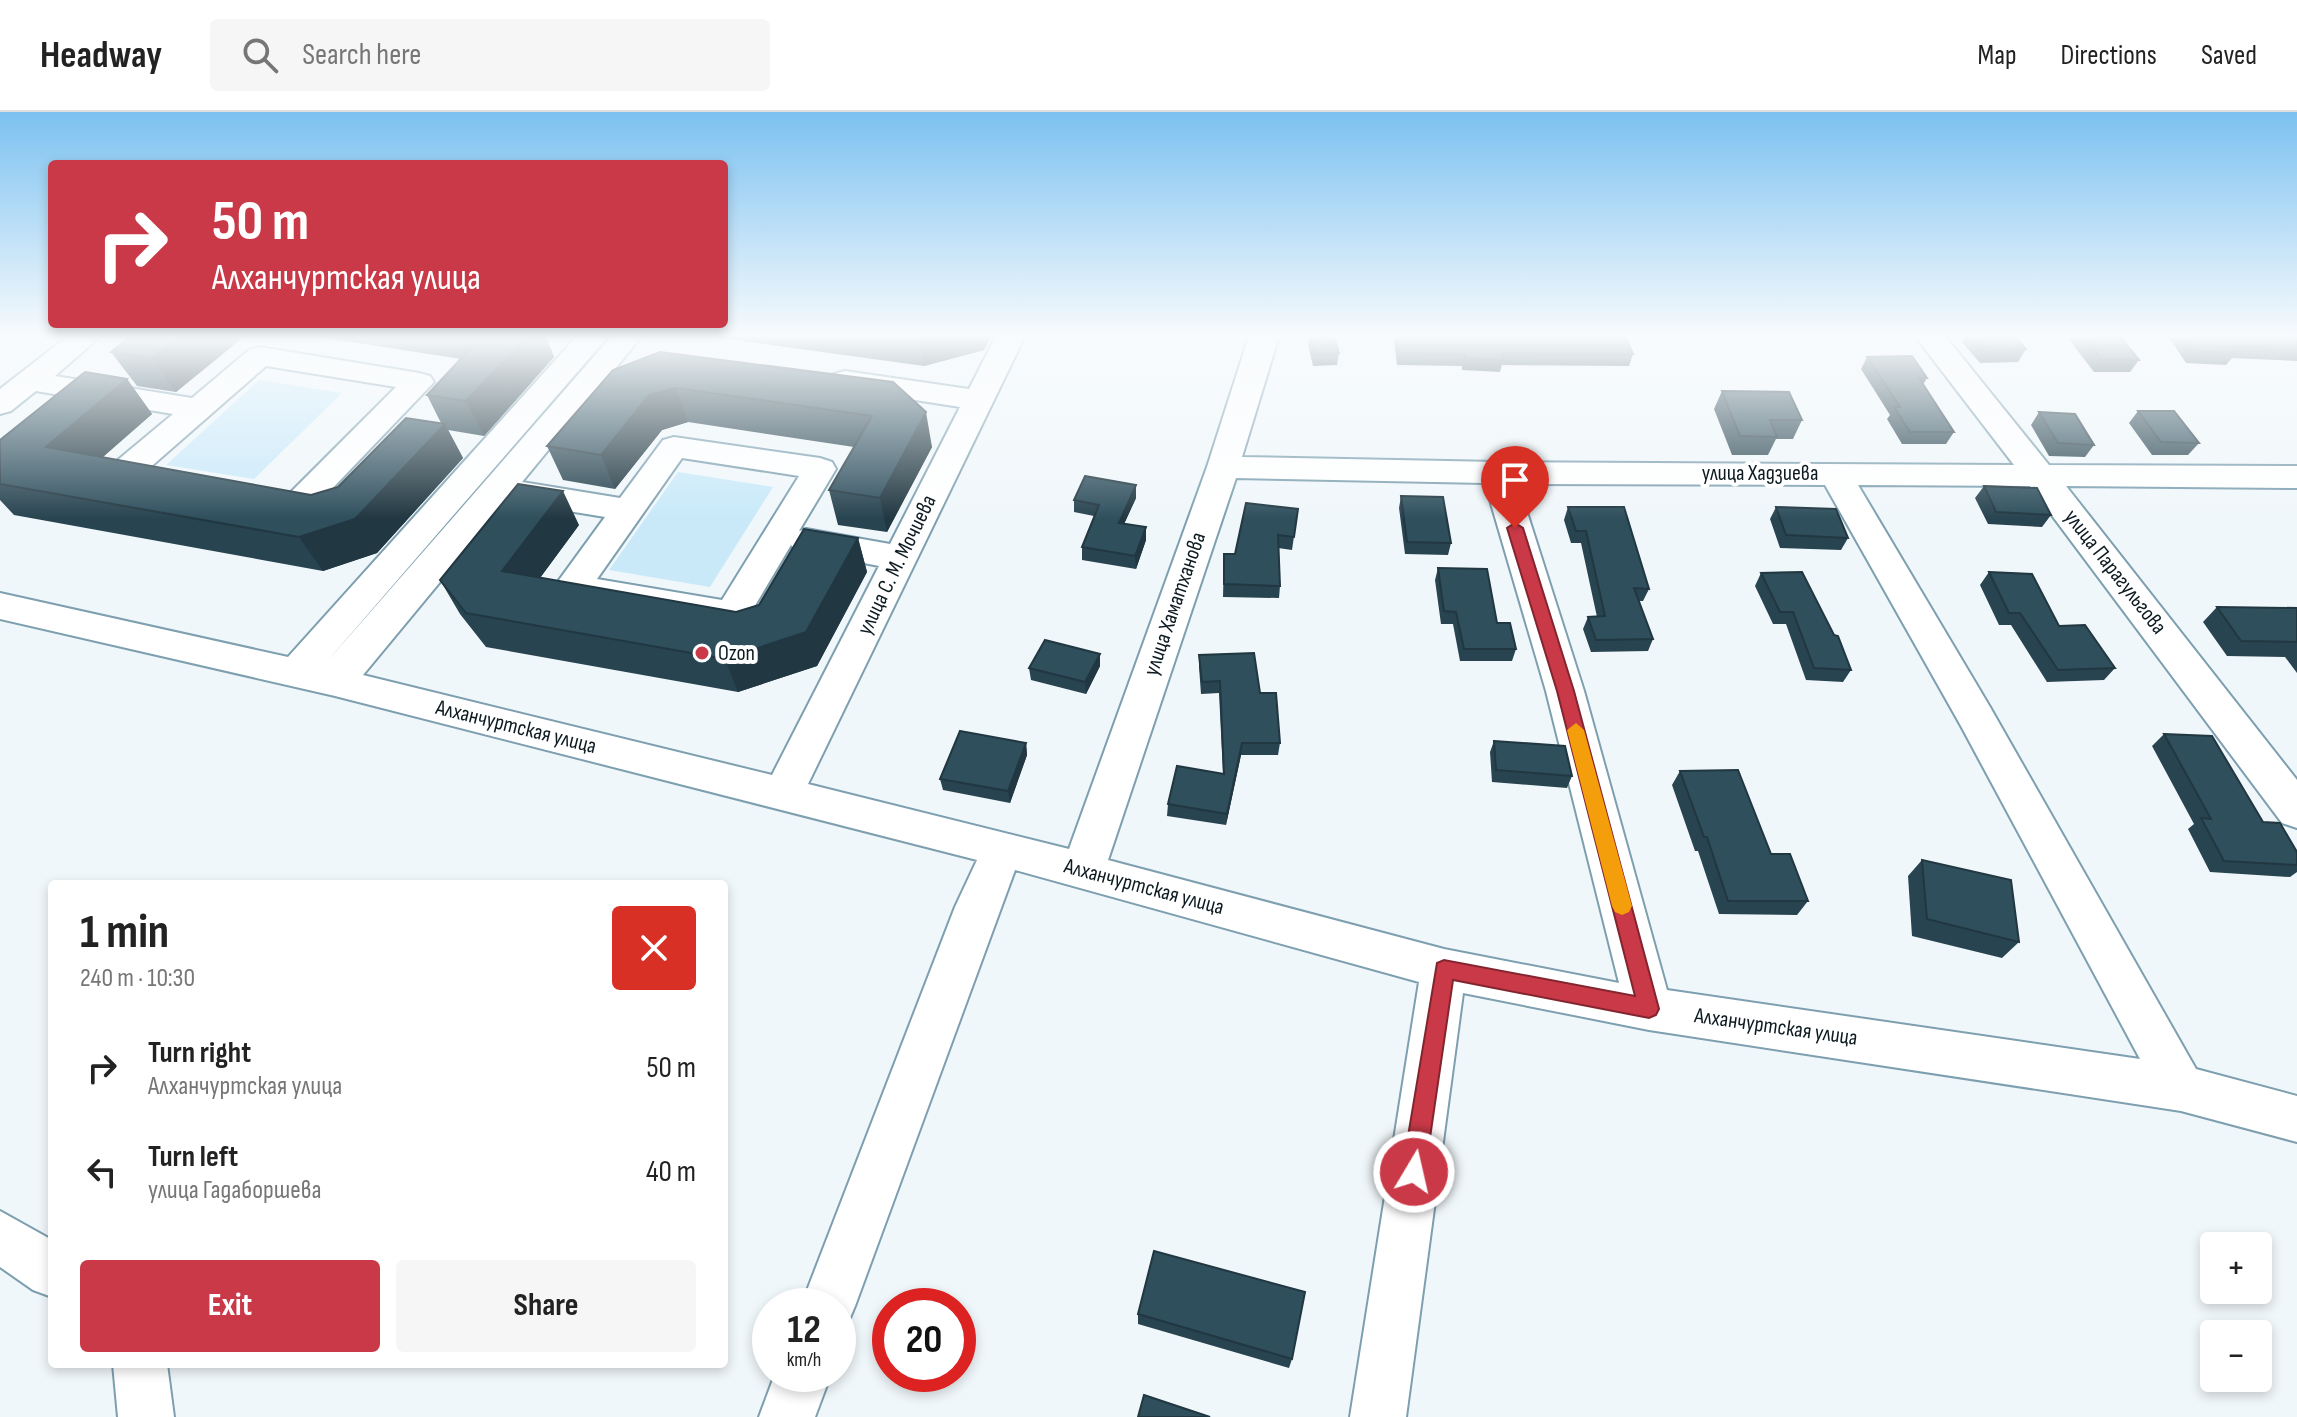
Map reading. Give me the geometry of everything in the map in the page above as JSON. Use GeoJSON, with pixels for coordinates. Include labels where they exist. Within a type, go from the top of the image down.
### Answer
{"type":"FeatureCollection","features":[{"type":"Feature","properties":{"kind":"street"},"geometry":{"type":"LineString","coordinates":[[125,397],[198,409]]}},
{"type":"Feature","properties":{"kind":"street"},"geometry":{"type":"LineString","coordinates":[[212,397],[119,477],[293,509],[385,434],[409,397]]}},
{"type":"Feature","properties":{"kind":"street"},"geometry":{"type":"LineString","coordinates":[[296,673],[478,447],[547,397]]}},
{"type":"Feature","properties":{"kind":"street"},"geometry":{"type":"LineString","coordinates":[[335,682],[577,397]]}},
{"type":"Feature","properties":{"kind":"street"},"geometry":{"type":"LineString","coordinates":[[958,397],[979,400]]}},
{"type":"Feature","properties":{"kind":"street","name":"улица С. М. Мочиева"},"geometry":{"type":"LineString","coordinates":[[783,794],[981,397]]}},
{"type":"Feature","properties":{"kind":"street","name":"улица Хаматханова"},"geometry":{"type":"LineString","coordinates":[[1083,871],[1245,397]]}},
{"type":"Feature","properties":{"kind":"street","name":"улица Парагульгова"},"geometry":{"type":"LineString","coordinates":[[1977,397],[2297,811]]}},
{"type":"Feature","properties":{"kind":"street"},"geometry":{"type":"LineString","coordinates":[[674,447],[820,469],[731,615],[572,587],[628,510],[674,447]]}},
{"type":"Feature","properties":{"kind":"street","name":"улица Хадзиева"},"geometry":{"type":"LineString","coordinates":[[1223,467],[1498,473],[2297,477]]}},
{"type":"Feature","properties":{"kind":"street"},"geometry":{"type":"LineString","coordinates":[[1498,473],[1565,691],[1649,1009]]}},
{"type":"Feature","properties":{"kind":"street"},"geometry":{"type":"LineString","coordinates":[[1834,473],[1976,717],[2181,1088]]}},
{"type":"Feature","properties":{"kind":"street"},"geometry":{"type":"LineString","coordinates":[[499,489],[628,510]]}},
{"type":"Feature","properties":{"kind":"street"},"geometry":{"type":"LineString","coordinates":[[779,536],[901,558]]}},
{"type":"Feature","properties":{"kind":"street","name":"Алханчуртская улица"},"geometry":{"type":"LineString","coordinates":[[0,606],[335,682],[1003,849],[1444,969],[1649,1009],[2181,1088],[2297,1119]]}},
{"type":"Feature","properties":{"kind":"street"},"geometry":{"type":"LineString","coordinates":[[835,1288],[977,907],[1003,849]]}},
{"type":"Feature","properties":{"kind":"street"},"geometry":{"type":"LineString","coordinates":[[1378,1417],[1444,969]]}},
{"type":"Feature","properties":{"kind":"street"},"geometry":{"type":"LineString","coordinates":[[0,1237],[48,1268]]}},
{"type":"Feature","properties":{"kind":"street"},"geometry":{"type":"LineString","coordinates":[[140,1368],[146,1417]]}},
{"type":"Feature","properties":{"kind":"street"},"geometry":{"type":"LineString","coordinates":[[787,1417],[796,1392]]}},
{"type":"Feature","properties":{"kind":"shaded area"},"geometry":{"type":"Polygon","coordinates":[[[241,397],[338,397],[254,479],[166,465],[241,397]]]}},
{"type":"Feature","properties":{"kind":"shaded area"},"geometry":{"type":"Polygon","coordinates":[[[678,472],[773,487],[710,587],[609,570],[678,472]]]}},
{"type":"Feature","properties":{"kind":"building"},"geometry":{"type":"Polygon","coordinates":[[[54,397],[106,397],[46,447],[311,495],[338,487],[406,418],[445,424],[355,519],[299,537],[0,484],[0,440],[54,397]]]}},
{"type":"Feature","properties":{"kind":"building"},"geometry":{"type":"Polygon","coordinates":[[[439,397],[470,397],[466,401],[439,397]]]}},
{"type":"Feature","properties":{"kind":"building"},"geometry":{"type":"Polygon","coordinates":[[[590,397],[647,397],[601,455],[547,446],[590,397]]]}},
{"type":"Feature","properties":{"kind":"building"},"geometry":{"type":"Polygon","coordinates":[[[738,397],[909,397],[926,412],[880,498],[829,490],[872,416],[738,397]]]}},
{"type":"Feature","properties":{"kind":"building"},"geometry":{"type":"Polygon","coordinates":[[[1724,397],[1791,397],[1802,420],[1770,420],[1777,437],[1740,436],[1724,397]]]}},
{"type":"Feature","properties":{"kind":"building"},"geometry":{"type":"Polygon","coordinates":[[[1893,397],[1931,397],[1954,432],[1910,432],[1894,407],[1900,407],[1893,397]]]}},
{"type":"Feature","properties":{"kind":"building"},"geometry":{"type":"Polygon","coordinates":[[[2138,411],[2174,411],[2199,443],[2161,442],[2138,411]]]}},
{"type":"Feature","properties":{"kind":"building"},"geometry":{"type":"Polygon","coordinates":[[[2039,412],[2075,414],[2094,445],[2058,443],[2039,412]]]}},
{"type":"Feature","properties":{"kind":"building"},"geometry":{"type":"Polygon","coordinates":[[[1085,476],[1136,485],[1119,523],[1146,527],[1135,556],[1082,547],[1099,505],[1074,500],[1085,476]]]}},
{"type":"Feature","properties":{"kind":"building"},"geometry":{"type":"Polygon","coordinates":[[[518,484],[563,491],[502,571],[736,612],[759,605],[804,529],[858,538],[806,632],[725,659],[466,613],[440,580],[518,484]]]}},
{"type":"Feature","properties":{"kind":"building"},"geometry":{"type":"Polygon","coordinates":[[[1984,486],[2037,488],[2051,515],[1996,512],[1984,486]]]}},
{"type":"Feature","properties":{"kind":"building"},"geometry":{"type":"Polygon","coordinates":[[[1401,496],[1443,497],[1451,543],[1407,542],[1401,496]]]}},
{"type":"Feature","properties":{"kind":"building"},"geometry":{"type":"Polygon","coordinates":[[[1246,503],[1298,509],[1294,537],[1278,535],[1280,586],[1224,584],[1224,554],[1235,554],[1246,503]]]}},
{"type":"Feature","properties":{"kind":"building"},"geometry":{"type":"Polygon","coordinates":[[[1568,507],[1624,507],[1649,589],[1634,588],[1653,639],[1596,640],[1588,617],[1605,616],[1586,531],[1576,531],[1568,507]]]}},
{"type":"Feature","properties":{"kind":"building"},"geometry":{"type":"Polygon","coordinates":[[[1776,507],[1836,509],[1848,538],[1786,535],[1776,507]]]}},
{"type":"Feature","properties":{"kind":"building"},"geometry":{"type":"Polygon","coordinates":[[[1438,568],[1487,569],[1497,623],[1510,623],[1516,649],[1464,649],[1456,612],[1444,611],[1438,568]]]}},
{"type":"Feature","properties":{"kind":"building"},"geometry":{"type":"Polygon","coordinates":[[[1802,572],[1834,635],[1838,636],[1851,670],[1814,668],[1793,612],[1780,612],[1761,573],[1802,572]]]}},
{"type":"Feature","properties":{"kind":"building"},"geometry":{"type":"Polygon","coordinates":[[[1989,572],[2032,574],[2059,626],[2085,625],[2115,668],[2058,670],[2020,613],[2009,613],[1989,572]]]}},
{"type":"Feature","properties":{"kind":"building"},"geometry":{"type":"Polygon","coordinates":[[[2217,607],[2297,608],[2297,642],[2241,641],[2217,607]]]}},
{"type":"Feature","properties":{"kind":"building"},"geometry":{"type":"Polygon","coordinates":[[[1045,640],[1100,654],[1085,682],[1029,668],[1045,640]]]}},
{"type":"Feature","properties":{"kind":"building"},"geometry":{"type":"Polygon","coordinates":[[[1254,653],[1260,693],[1276,693],[1280,743],[1242,743],[1227,814],[1168,804],[1177,766],[1224,774],[1220,681],[1202,682],[1199,655],[1254,653]]]}},
{"type":"Feature","properties":{"kind":"building"},"geometry":{"type":"Polygon","coordinates":[[[960,731],[1026,743],[1008,791],[940,779],[960,731]]]}},
{"type":"Feature","properties":{"kind":"building"},"geometry":{"type":"Polygon","coordinates":[[[2164,734],[2212,736],[2263,822],[2280,823],[2297,852],[2297,865],[2224,861],[2201,818],[2211,819],[2164,734]]]}},
{"type":"Feature","properties":{"kind":"building"},"geometry":{"type":"Polygon","coordinates":[[[1494,741],[1565,746],[1572,776],[1496,770],[1494,741]]]}},
{"type":"Feature","properties":{"kind":"building"},"geometry":{"type":"Polygon","coordinates":[[[1738,770],[1771,854],[1790,854],[1808,901],[1728,901],[1707,837],[1704,837],[1680,771],[1738,770]]]}},
{"type":"Feature","properties":{"kind":"building"},"geometry":{"type":"Polygon","coordinates":[[[1922,860],[2011,880],[2019,942],[1927,919],[1922,860]]]}},
{"type":"Feature","properties":{"kind":"building"},"geometry":{"type":"Polygon","coordinates":[[[1154,1251],[1305,1292],[1292,1359],[1138,1314],[1154,1251]]]}},
{"type":"Feature","properties":{"kind":"building"},"geometry":{"type":"Polygon","coordinates":[[[1144,1395],[1210,1417],[1138,1417],[1144,1395]]]}},
{"type":"Feature","properties":{"kind":"slow traffic"},"geometry":{"type":"LineString","coordinates":[[1576,730],[1622,906]]}},
{"type":"Feature","properties":{"kind":"place","name":"Ozon"},"geometry":{"type":"Point","coordinates":[702,653]}},
{"type":"Feature","properties":{"kind":"route"},"geometry":{"type":"LineString","coordinates":[[1414,1172],[1444,969],[1649,1009],[1565,691],[1515,528]]}}]}
